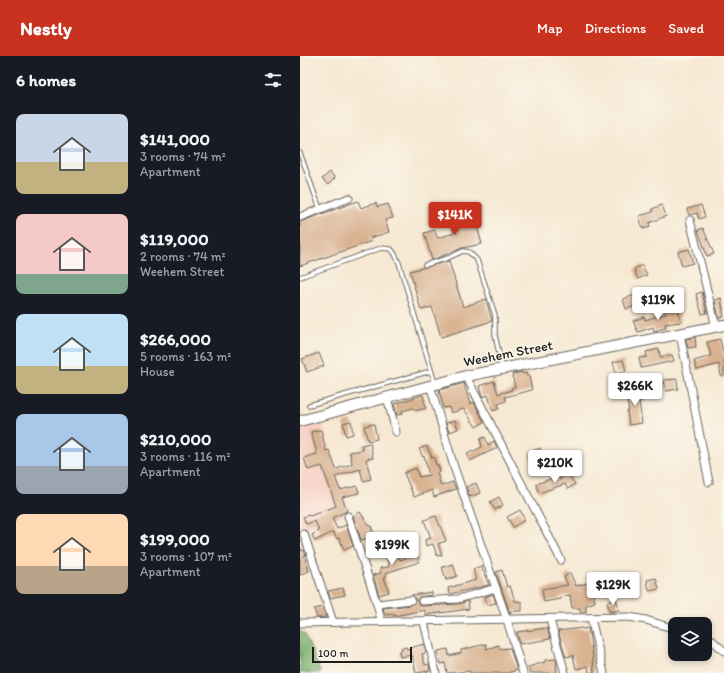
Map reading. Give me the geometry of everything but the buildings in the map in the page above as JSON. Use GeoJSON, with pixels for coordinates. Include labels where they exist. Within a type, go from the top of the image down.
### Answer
{"type":"FeatureCollection","features":[{"type":"Feature","properties":{"kind":"street"},"geometry":{"type":"LineString","coordinates":[[300,218],[349,198]]}},
{"type":"Feature","properties":{"kind":"street"},"geometry":{"type":"LineString","coordinates":[[690,220],[720,326]]}},
{"type":"Feature","properties":{"kind":"street","name":"Weehem Street"},"geometry":{"type":"LineString","coordinates":[[300,421],[466,376],[720,326]]}},
{"type":"Feature","properties":{"kind":"street"},"geometry":{"type":"LineString","coordinates":[[680,334],[709,482]]}},
{"type":"Feature","properties":{"kind":"street"},"geometry":{"type":"LineString","coordinates":[[466,376],[561,560]]}},
{"type":"Feature","properties":{"kind":"street"},"geometry":{"type":"LineString","coordinates":[[432,384],[454,467],[507,620],[523,673]]}},
{"type":"Feature","properties":{"kind":"street"},"geometry":{"type":"LineString","coordinates":[[387,397],[396,432]]}},
{"type":"Feature","properties":{"kind":"street"},"geometry":{"type":"LineString","coordinates":[[348,516],[381,620]]}},
{"type":"Feature","properties":{"kind":"street"},"geometry":{"type":"LineString","coordinates":[[304,534],[333,622]]}},
{"type":"Feature","properties":{"kind":"street"},"geometry":{"type":"LineString","coordinates":[[422,601],[458,599],[496,588]]}},
{"type":"Feature","properties":{"kind":"street"},"geometry":{"type":"LineString","coordinates":[[377,604],[411,600]]}},
{"type":"Feature","properties":{"kind":"street"},"geometry":{"type":"LineString","coordinates":[[590,618],[604,673]]}},
{"type":"Feature","properties":{"kind":"street"},"geometry":{"type":"LineString","coordinates":[[300,623],[381,620],[424,622],[633,618],[668,627]]}},
{"type":"Feature","properties":{"kind":"street"},"geometry":{"type":"LineString","coordinates":[[550,620],[565,673]]}},
{"type":"Feature","properties":{"kind":"street"},"geometry":{"type":"LineString","coordinates":[[424,622],[436,673]]}},
{"type":"Feature","properties":{"kind":"street"},"geometry":{"type":"LineString","coordinates":[[712,640],[724,651]]}},
{"type":"Feature","properties":{"kind":"lane"},"geometry":{"type":"LineString","coordinates":[[300,153],[320,210]]}},
{"type":"Feature","properties":{"kind":"lane"},"geometry":{"type":"LineString","coordinates":[[300,277],[381,248],[391,249],[399,263],[431,371],[432,384]]}},
{"type":"Feature","properties":{"kind":"lane"},"geometry":{"type":"LineString","coordinates":[[426,265],[448,258],[463,251],[469,252],[477,260],[495,316],[495,335],[503,368]]}},
{"type":"Feature","properties":{"kind":"lane"},"geometry":{"type":"LineString","coordinates":[[309,405],[431,371]]}},
{"type":"Feature","properties":{"kind":"shaded area"},"geometry":{"type":"Polygon","coordinates":[[[321,419],[349,513],[300,530],[300,425],[321,419]]]}},
{"type":"Feature","properties":{"kind":"green space"},"geometry":{"type":"Polygon","coordinates":[[[300,631],[305,634],[321,673],[300,673],[300,631]]]}}]}
